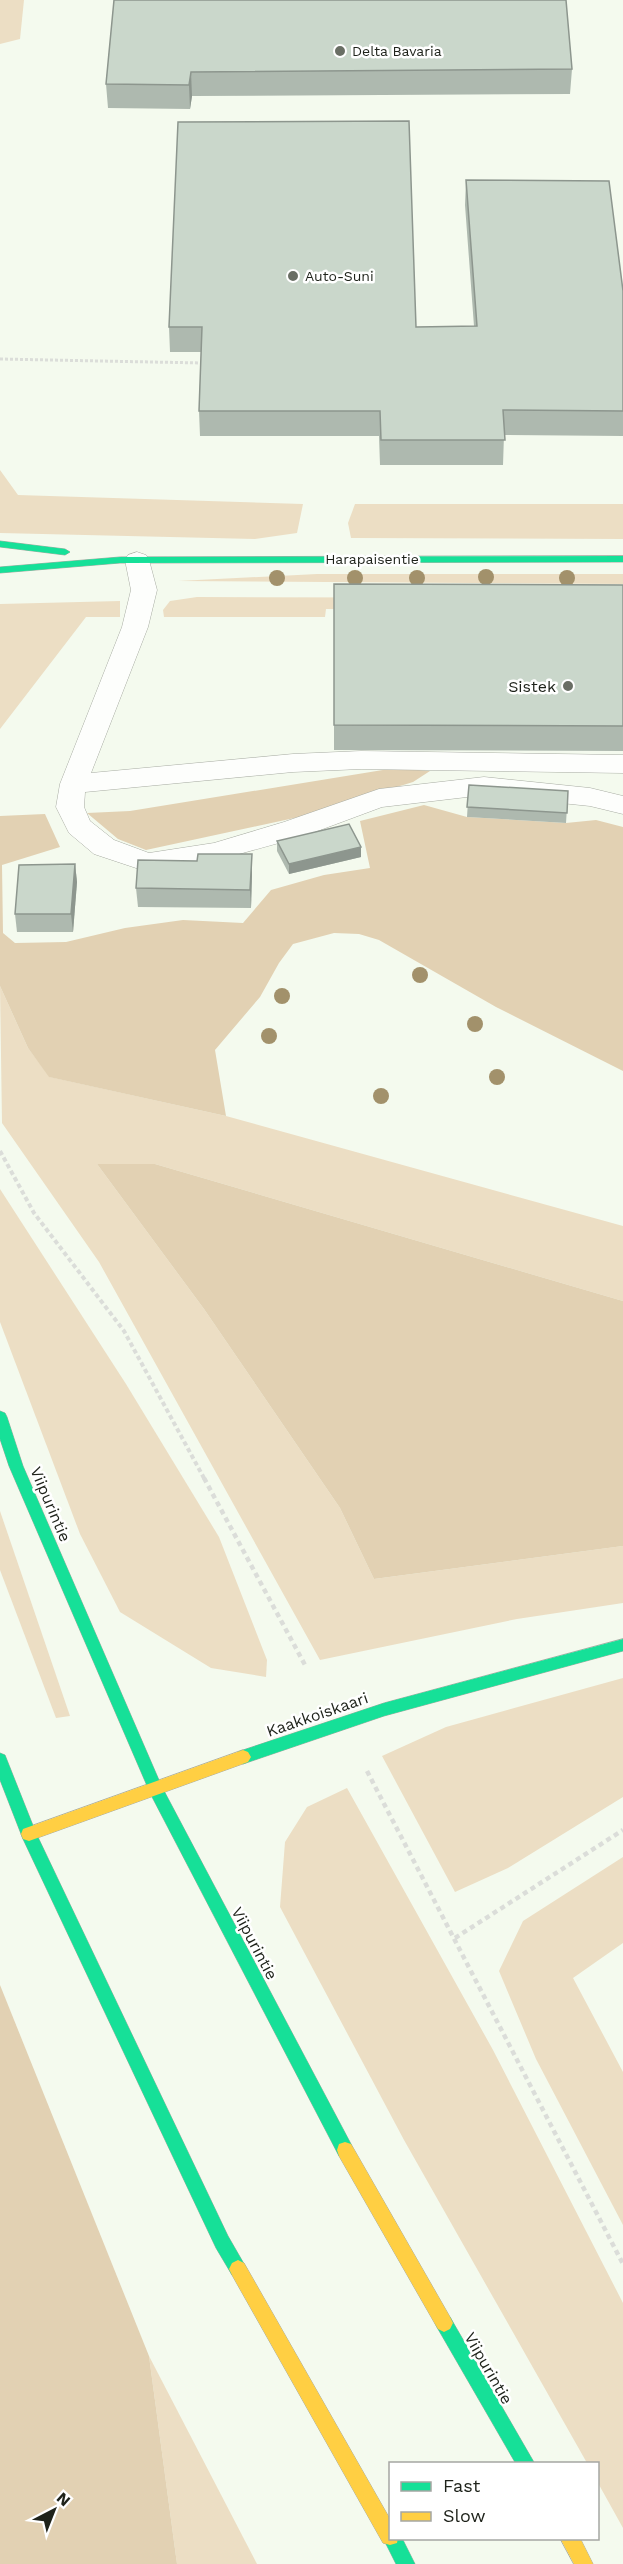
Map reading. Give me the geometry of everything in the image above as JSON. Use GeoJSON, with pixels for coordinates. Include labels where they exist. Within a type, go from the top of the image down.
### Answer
{"type":"FeatureCollection","features":[{"type":"Feature","properties":{"kind":"main road","name":"Harapaisentie"},"geometry":{"type":"LineString","coordinates":[[0,544],[129,560]]}},
{"type":"Feature","properties":{"kind":"main road","name":"Harapaisentie"},"geometry":{"type":"LineString","coordinates":[[0,570],[129,560],[623,559]]}},
{"type":"Feature","properties":{"kind":"main road","name":"Viipurintie"},"geometry":{"type":"LineString","coordinates":[[0,1417],[16,1466],[156,1790],[368,2193],[525,2462]]}},
{"type":"Feature","properties":{"kind":"main road","name":"Kaakkoiskaari"},"geometry":{"type":"LineString","coordinates":[[28,1834],[156,1790],[306,1733],[437,1692],[623,1646]]}},
{"type":"Feature","properties":{"kind":"main road"},"geometry":{"type":"LineString","coordinates":[[0,1760],[28,1834],[222,2242],[389,2534]]}},
{"type":"Feature","properties":{"kind":"main road"},"geometry":{"type":"LineString","coordinates":[[393,2540],[406,2564]]}},
{"type":"Feature","properties":{"kind":"main road"},"geometry":{"type":"LineString","coordinates":[[570,2540],[584,2564]]}},
{"type":"Feature","properties":{"kind":"lane"},"geometry":{"type":"LineString","coordinates":[[129,560],[144,590],[135,627],[73,784],[70,807],[79,826],[104,847],[148,863],[214,852],[294,830],[379,798],[484,786],[590,797],[623,805]]}},
{"type":"Feature","properties":{"kind":"lane"},"geometry":{"type":"LineString","coordinates":[[73,784],[315,762],[361,760],[623,764]]}},
{"type":"Feature","properties":{"kind":"path"},"geometry":{"type":"LineString","coordinates":[[0,359],[202,363]]}},
{"type":"Feature","properties":{"kind":"path"},"geometry":{"type":"LineString","coordinates":[[0,1151],[34,1213],[124,1331],[305,1665]]}},
{"type":"Feature","properties":{"kind":"path"},"geometry":{"type":"LineString","coordinates":[[367,1771],[623,2264]]}},
{"type":"Feature","properties":{"kind":"path"},"geometry":{"type":"LineString","coordinates":[[455,1938],[623,1830]]}},
{"type":"Feature","properties":{"kind":"shaded area"},"geometry":{"type":"Polygon","coordinates":[[[0,0],[24,0],[20,39],[0,44],[0,0]]]}},
{"type":"Feature","properties":{"kind":"shaded area"},"geometry":{"type":"Polygon","coordinates":[[[0,470],[18,495],[303,504],[297,533],[255,539],[0,533],[0,470]]]}},
{"type":"Feature","properties":{"kind":"shaded area"},"geometry":{"type":"Polygon","coordinates":[[[355,504],[623,504],[623,539],[351,538],[348,523],[355,504]]]}},
{"type":"Feature","properties":{"kind":"shaded area"},"geometry":{"type":"Polygon","coordinates":[[[317,574],[623,574],[623,584],[178,581],[317,574]]]}},
{"type":"Feature","properties":{"kind":"shaded area"},"geometry":{"type":"Polygon","coordinates":[[[197,597],[623,598],[623,612],[326,609],[325,617],[164,617],[163,610],[170,601],[197,597]]]}},
{"type":"Feature","properties":{"kind":"shaded area"},"geometry":{"type":"Polygon","coordinates":[[[120,601],[120,617],[86,617],[0,729],[0,604],[120,601]]]}},
{"type":"Feature","properties":{"kind":"shaded area"},"geometry":{"type":"Polygon","coordinates":[[[395,768],[430,771],[413,782],[299,817],[146,850],[118,839],[87,813],[130,811],[395,768]]]}},
{"type":"Feature","properties":{"kind":"shaded area"},"geometry":{"type":"Polygon","coordinates":[[[424,805],[467,817],[566,823],[596,820],[623,827],[623,1071],[496,1007],[379,940],[359,934],[334,933],[293,944],[279,963],[260,997],[215,1050],[226,1116],[49,1077],[28,1048],[0,986],[0,816],[45,814],[60,847],[2,865],[3,933],[15,943],[66,942],[125,928],[183,920],[243,923],[271,890],[324,875],[370,868],[360,821],[424,805]]]}},
{"type":"Feature","properties":{"kind":"shaded area"},"geometry":{"type":"Polygon","coordinates":[[[0,986],[28,1048],[50,1077],[226,1116],[623,1226],[623,1301],[155,1164],[97,1164],[204,1309],[340,1508],[374,1579],[623,1546],[623,1603],[517,1619],[320,1660],[99,1262],[2,1123],[0,986]]]}},
{"type":"Feature","properties":{"kind":"shaded area"},"geometry":{"type":"Polygon","coordinates":[[[97,1164],[155,1164],[623,1301],[623,1546],[374,1579],[340,1508],[204,1309],[97,1164]]]}},
{"type":"Feature","properties":{"kind":"shaded area"},"geometry":{"type":"Polygon","coordinates":[[[0,1189],[126,1384],[219,1537],[267,1660],[266,1677],[211,1668],[120,1612],[80,1534],[0,1322],[0,1189]]]}},
{"type":"Feature","properties":{"kind":"shaded area"},"geometry":{"type":"Polygon","coordinates":[[[0,1511],[70,1716],[56,1718],[0,1570],[0,1511]]]}},
{"type":"Feature","properties":{"kind":"shaded area"},"geometry":{"type":"Polygon","coordinates":[[[623,1678],[623,1797],[508,1868],[455,1892],[382,1756],[446,1727],[623,1678]]]}},
{"type":"Feature","properties":{"kind":"shaded area"},"geometry":{"type":"Polygon","coordinates":[[[347,1788],[493,2050],[623,2303],[623,2528],[599,2485],[599,2462],[586,2462],[404,2140],[280,1907],[285,1842],[307,1807],[347,1788]]]}},
{"type":"Feature","properties":{"kind":"shaded area"},"geometry":{"type":"Polygon","coordinates":[[[623,1857],[623,1943],[573,1978],[623,2072],[623,2225],[536,2059],[499,1971],[523,1921],[623,1857]]]}},
{"type":"Feature","properties":{"kind":"shaded area"},"geometry":{"type":"Polygon","coordinates":[[[0,1985],[149,2356],[177,2564],[0,2564],[0,1985]]]}},
{"type":"Feature","properties":{"kind":"shaded area"},"geometry":{"type":"Polygon","coordinates":[[[149,2356],[257,2564],[177,2564],[149,2356]]]}},
{"type":"Feature","properties":{"kind":"building","name":"Delta Bavaria"},"geometry":{"type":"Polygon","coordinates":[[[114,0],[566,0],[572,69],[191,72],[189,85],[106,84],[114,0]]]}},
{"type":"Feature","properties":{"kind":"building","name":"Auto-Suni"},"geometry":{"type":"Polygon","coordinates":[[[409,121],[416,327],[477,326],[466,180],[609,181],[623,291],[623,411],[503,410],[505,440],[381,440],[380,411],[199,411],[202,327],[169,327],[178,122],[409,121]]]}},
{"type":"Feature","properties":{"kind":"building"},"geometry":{"type":"Polygon","coordinates":[[[334,584],[623,585],[623,726],[334,725],[334,584]]]}},
{"type":"Feature","properties":{"kind":"building"},"geometry":{"type":"Polygon","coordinates":[[[469,785],[568,791],[567,813],[467,807],[469,785]]]}},
{"type":"Feature","properties":{"kind":"building"},"geometry":{"type":"Polygon","coordinates":[[[349,824],[361,847],[289,864],[277,841],[349,824]]]}},
{"type":"Feature","properties":{"kind":"building"},"geometry":{"type":"Polygon","coordinates":[[[198,854],[252,854],[250,890],[136,888],[138,860],[197,861],[198,854]]]}},
{"type":"Feature","properties":{"kind":"building"},"geometry":{"type":"Polygon","coordinates":[[[75,864],[71,914],[15,914],[19,865],[75,864]]]}},
{"type":"Feature","properties":{"kind":"traffic: fast"},"geometry":{"type":"LineString","coordinates":[[0,544],[65,552]]}},
{"type":"Feature","properties":{"kind":"traffic: fast"},"geometry":{"type":"LineString","coordinates":[[0,570],[120,560],[623,559]]}},
{"type":"Feature","properties":{"kind":"traffic: fast"},"geometry":{"type":"LineString","coordinates":[[0,1417],[16,1466],[156,1790],[345,2150]]}},
{"type":"Feature","properties":{"kind":"traffic: fast"},"geometry":{"type":"LineString","coordinates":[[243,1757],[384,1709],[623,1645]]}},
{"type":"Feature","properties":{"kind":"traffic: fast"},"geometry":{"type":"LineString","coordinates":[[0,1760],[29,1834],[222,2242],[238,2269]]}},
{"type":"Feature","properties":{"kind":"traffic: fast"},"geometry":{"type":"LineString","coordinates":[[444,2323],[525,2462]]}},
{"type":"Feature","properties":{"kind":"traffic: fast"},"geometry":{"type":"LineString","coordinates":[[393,2540],[406,2564]]}},
{"type":"Feature","properties":{"kind":"traffic: slow"},"geometry":{"type":"LineString","coordinates":[[29,1834],[243,1757]]}},
{"type":"Feature","properties":{"kind":"traffic: slow"},"geometry":{"type":"LineString","coordinates":[[345,2150],[444,2323]]}},
{"type":"Feature","properties":{"kind":"traffic: slow"},"geometry":{"type":"LineString","coordinates":[[238,2269],[389,2534]]}},
{"type":"Feature","properties":{"kind":"traffic: slow"},"geometry":{"type":"LineString","coordinates":[[570,2540],[584,2564]]}},
{"type":"Feature","properties":{"kind":"place","name":"Delta Bavaria"},"geometry":{"type":"Point","coordinates":[340,51]}},
{"type":"Feature","properties":{"kind":"place","name":"Auto-Suni"},"geometry":{"type":"Point","coordinates":[293,276]}},
{"type":"Feature","properties":{"kind":"place","name":"Sistek"},"geometry":{"type":"Point","coordinates":[568,686]}}]}
